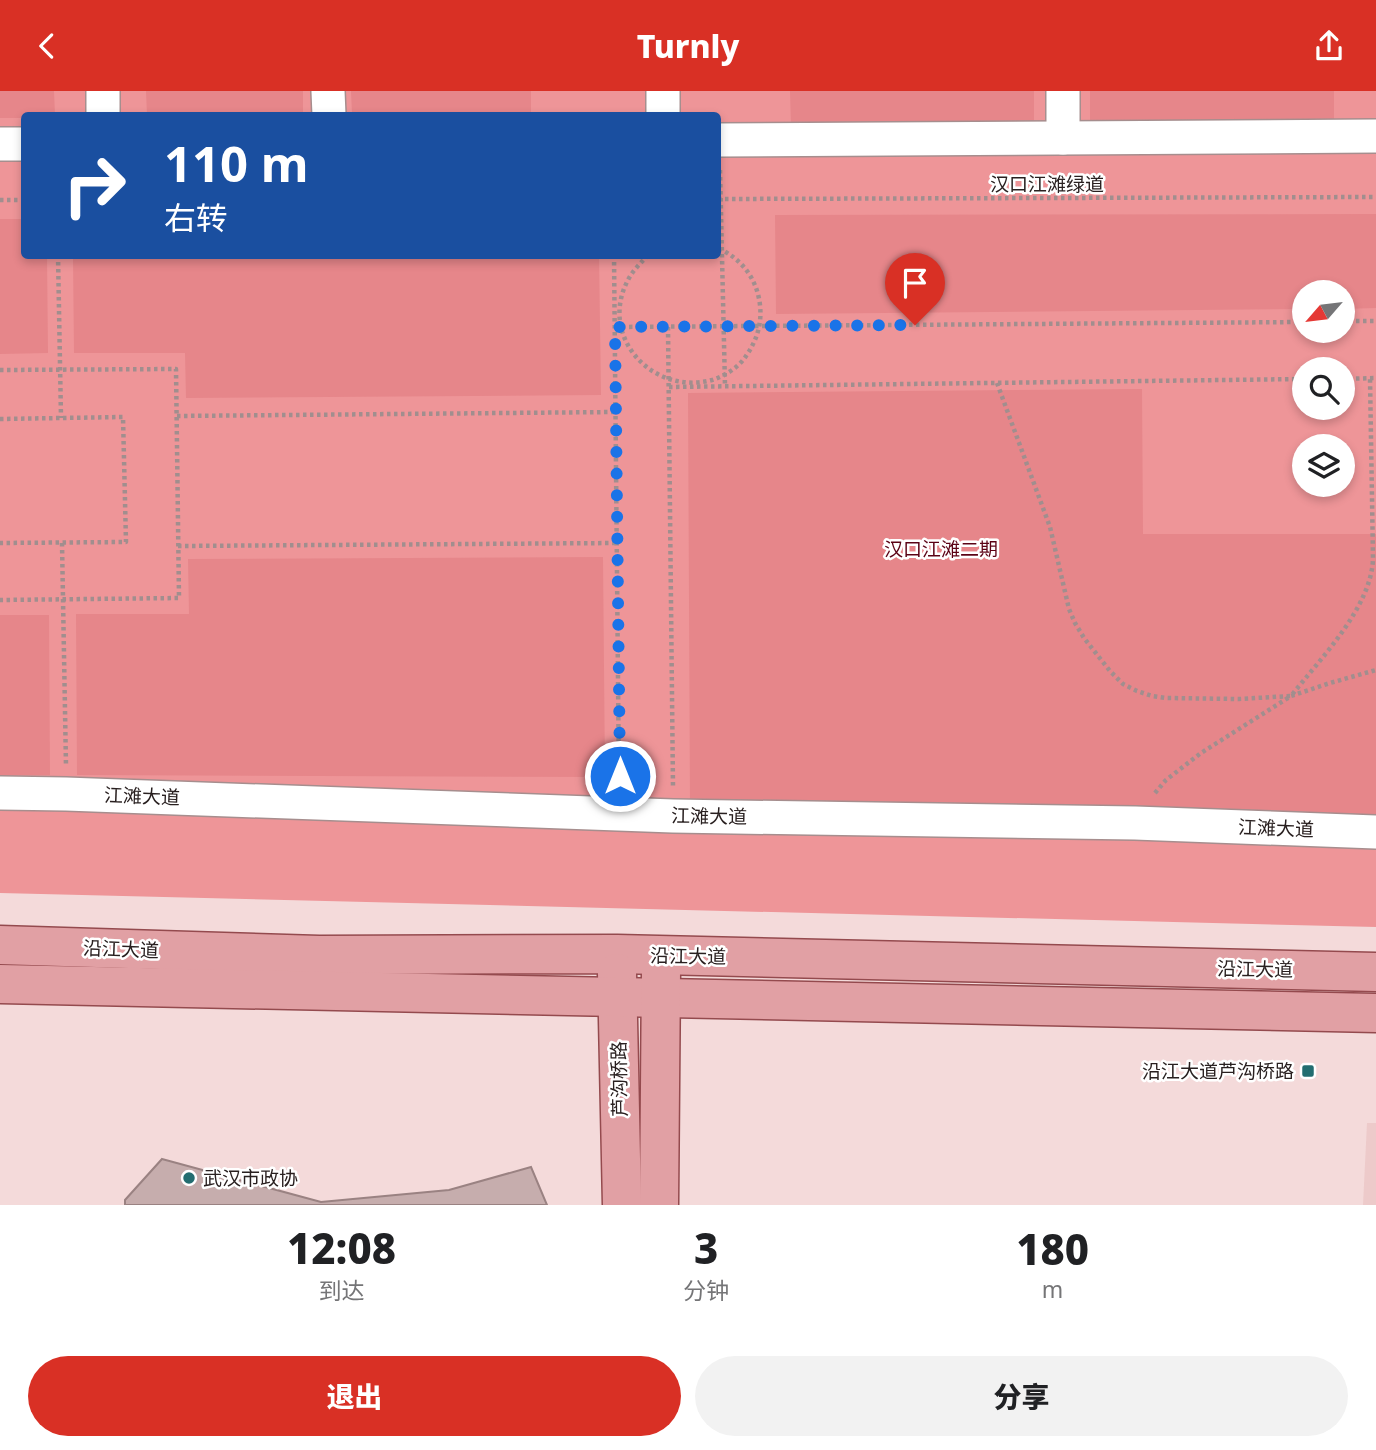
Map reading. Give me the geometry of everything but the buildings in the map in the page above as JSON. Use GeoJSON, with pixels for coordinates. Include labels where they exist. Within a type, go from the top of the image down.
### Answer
{"type":"FeatureCollection","features":[{"type":"Feature","properties":{"kind":"main road","name":"沿江大道"},"geometry":{"type":"LineString","coordinates":[[0,945],[319,955],[617,954],[1376,972]]}},
{"type":"Feature","properties":{"kind":"main road","name":"芦沟桥路"},"geometry":{"type":"LineString","coordinates":[[617,954],[622,1205]]}},
{"type":"Feature","properties":{"kind":"main road","name":"芦沟桥路"},"geometry":{"type":"LineString","coordinates":[[659,1205],[661,955]]}},
{"type":"Feature","properties":{"kind":"main road","name":"沿江大道"},"geometry":{"type":"LineString","coordinates":[[0,984],[1376,1013]]}},
{"type":"Feature","properties":{"kind":"street"},"geometry":{"type":"LineString","coordinates":[[103,91],[103,112]]}},
{"type":"Feature","properties":{"kind":"street"},"geometry":{"type":"LineString","coordinates":[[328,91],[329,112]]}},
{"type":"Feature","properties":{"kind":"street"},"geometry":{"type":"LineString","coordinates":[[663,91],[663,112]]}},
{"type":"Feature","properties":{"kind":"street"},"geometry":{"type":"LineString","coordinates":[[1063,91],[1063,138]]}},
{"type":"Feature","properties":{"kind":"street"},"geometry":{"type":"LineString","coordinates":[[721,140],[1376,136]]}},
{"type":"Feature","properties":{"kind":"street"},"geometry":{"type":"LineString","coordinates":[[0,144],[21,144]]}},
{"type":"Feature","properties":{"kind":"street","name":"江滩大道"},"geometry":{"type":"LineString","coordinates":[[0,793],[673,816],[1135,823],[1376,832]]}},
{"type":"Feature","properties":{"kind":"path","name":"汉口江滩绿道"},"geometry":{"type":"LineString","coordinates":[[721,199],[1376,197]]}},
{"type":"Feature","properties":{"kind":"path"},"geometry":{"type":"LineString","coordinates":[[0,200],[21,200]]}},
{"type":"Feature","properties":{"kind":"path"},"geometry":{"type":"LineString","coordinates":[[645,259],[627,281],[622,296],[621,327],[628,346],[638,361],[651,372],[669,380],[700,383],[725,374],[744,359],[754,345],[760,326],[759,295],[753,279],[743,265],[721,250]]}},
{"type":"Feature","properties":{"kind":"path"},"geometry":{"type":"LineString","coordinates":[[58,259],[61,418]]}},
{"type":"Feature","properties":{"kind":"path"},"geometry":{"type":"LineString","coordinates":[[614,259],[619,813]]}},
{"type":"Feature","properties":{"kind":"path"},"geometry":{"type":"LineString","coordinates":[[721,259],[725,386]]}},
{"type":"Feature","properties":{"kind":"path"},"geometry":{"type":"LineString","coordinates":[[1355,321],[1376,321]]}},
{"type":"Feature","properties":{"kind":"path"},"geometry":{"type":"LineString","coordinates":[[615,327],[1292,322]]}},
{"type":"Feature","properties":{"kind":"path"},"geometry":{"type":"LineString","coordinates":[[668,327],[673,816]]}},
{"type":"Feature","properties":{"kind":"path"},"geometry":{"type":"LineString","coordinates":[[0,370],[176,369],[179,598],[0,600]]}},
{"type":"Feature","properties":{"kind":"path"},"geometry":{"type":"LineString","coordinates":[[997,383],[1050,527],[1069,609],[1084,638],[1123,684],[1152,696],[1239,699],[1291,696],[1349,622],[1370,581],[1373,572],[1373,378],[1355,379]]}},
{"type":"Feature","properties":{"kind":"path"},"geometry":{"type":"LineString","coordinates":[[668,387],[1292,379]]}},
{"type":"Feature","properties":{"kind":"path"},"geometry":{"type":"LineString","coordinates":[[177,416],[615,412]]}},
{"type":"Feature","properties":{"kind":"path"},"geometry":{"type":"LineString","coordinates":[[0,419],[123,417],[126,542],[0,543]]}},
{"type":"Feature","properties":{"kind":"path"},"geometry":{"type":"LineString","coordinates":[[62,543],[66,794]]}},
{"type":"Feature","properties":{"kind":"path"},"geometry":{"type":"LineString","coordinates":[[178,546],[617,543]]}},
{"type":"Feature","properties":{"kind":"path"},"geometry":{"type":"LineString","coordinates":[[1135,823],[1166,780],[1201,753],[1291,696],[1376,670]]}},
{"type":"Feature","properties":{"kind":"shaded area"},"geometry":{"type":"Polygon","coordinates":[[[1367,1123],[1376,1123],[1376,1205],[1363,1205],[1367,1123]]]}},
{"type":"Feature","properties":{"kind":"green space","name":"汉口江滩二期"},"geometry":{"type":"Polygon","coordinates":[[[0,91],[1376,91],[1376,927],[0,893],[0,91]]]}},
{"type":"Feature","properties":{"kind":"green space"},"geometry":{"type":"Polygon","coordinates":[[[0,91],[54,91],[55,112],[21,112],[21,118],[0,118],[0,91]]]}},
{"type":"Feature","properties":{"kind":"green space"},"geometry":{"type":"Polygon","coordinates":[[[146,91],[303,91],[303,112],[147,112],[146,91]]]}},
{"type":"Feature","properties":{"kind":"green space"},"geometry":{"type":"Polygon","coordinates":[[[351,91],[531,91],[531,112],[352,112],[351,91]]]}},
{"type":"Feature","properties":{"kind":"green space"},"geometry":{"type":"Polygon","coordinates":[[[790,91],[1034,91],[1034,124],[791,126],[790,91]]]}},
{"type":"Feature","properties":{"kind":"green space"},"geometry":{"type":"Polygon","coordinates":[[[1090,91],[1334,91],[1334,122],[1090,124],[1090,91]]]}},
{"type":"Feature","properties":{"kind":"green space"},"geometry":{"type":"Polygon","coordinates":[[[1376,214],[1376,308],[1355,309],[1355,280],[1292,280],[1292,309],[776,314],[775,215],[1376,214]]]}},
{"type":"Feature","properties":{"kind":"green space"},"geometry":{"type":"Polygon","coordinates":[[[0,219],[21,219],[21,259],[47,259],[48,353],[0,354],[0,219]]]}},
{"type":"Feature","properties":{"kind":"green space"},"geometry":{"type":"Polygon","coordinates":[[[73,259],[599,259],[601,395],[186,398],[185,353],[74,353],[73,259]]]}},
{"type":"Feature","properties":{"kind":"green space"},"geometry":{"type":"Polygon","coordinates":[[[1142,389],[1143,534],[1376,534],[1376,819],[690,807],[688,393],[1142,389]]]}},
{"type":"Feature","properties":{"kind":"green space"},"geometry":{"type":"Polygon","coordinates":[[[603,557],[605,777],[77,775],[76,614],[189,614],[188,559],[603,557]]]}},
{"type":"Feature","properties":{"kind":"green space"},"geometry":{"type":"Polygon","coordinates":[[[0,615],[49,615],[50,775],[0,775],[0,615]]]}},
{"type":"Feature","properties":{"kind":"place","name":"沿江大道芦沟桥路"},"geometry":{"type":"Point","coordinates":[1308,1071]}},
{"type":"Feature","properties":{"kind":"place","name":"武汉市政协"},"geometry":{"type":"Point","coordinates":[189,1178]}},
{"type":"Feature","properties":{"kind":"route"},"geometry":{"type":"LineString","coordinates":[[620,776],[615,327],[915,325]]}}]}
